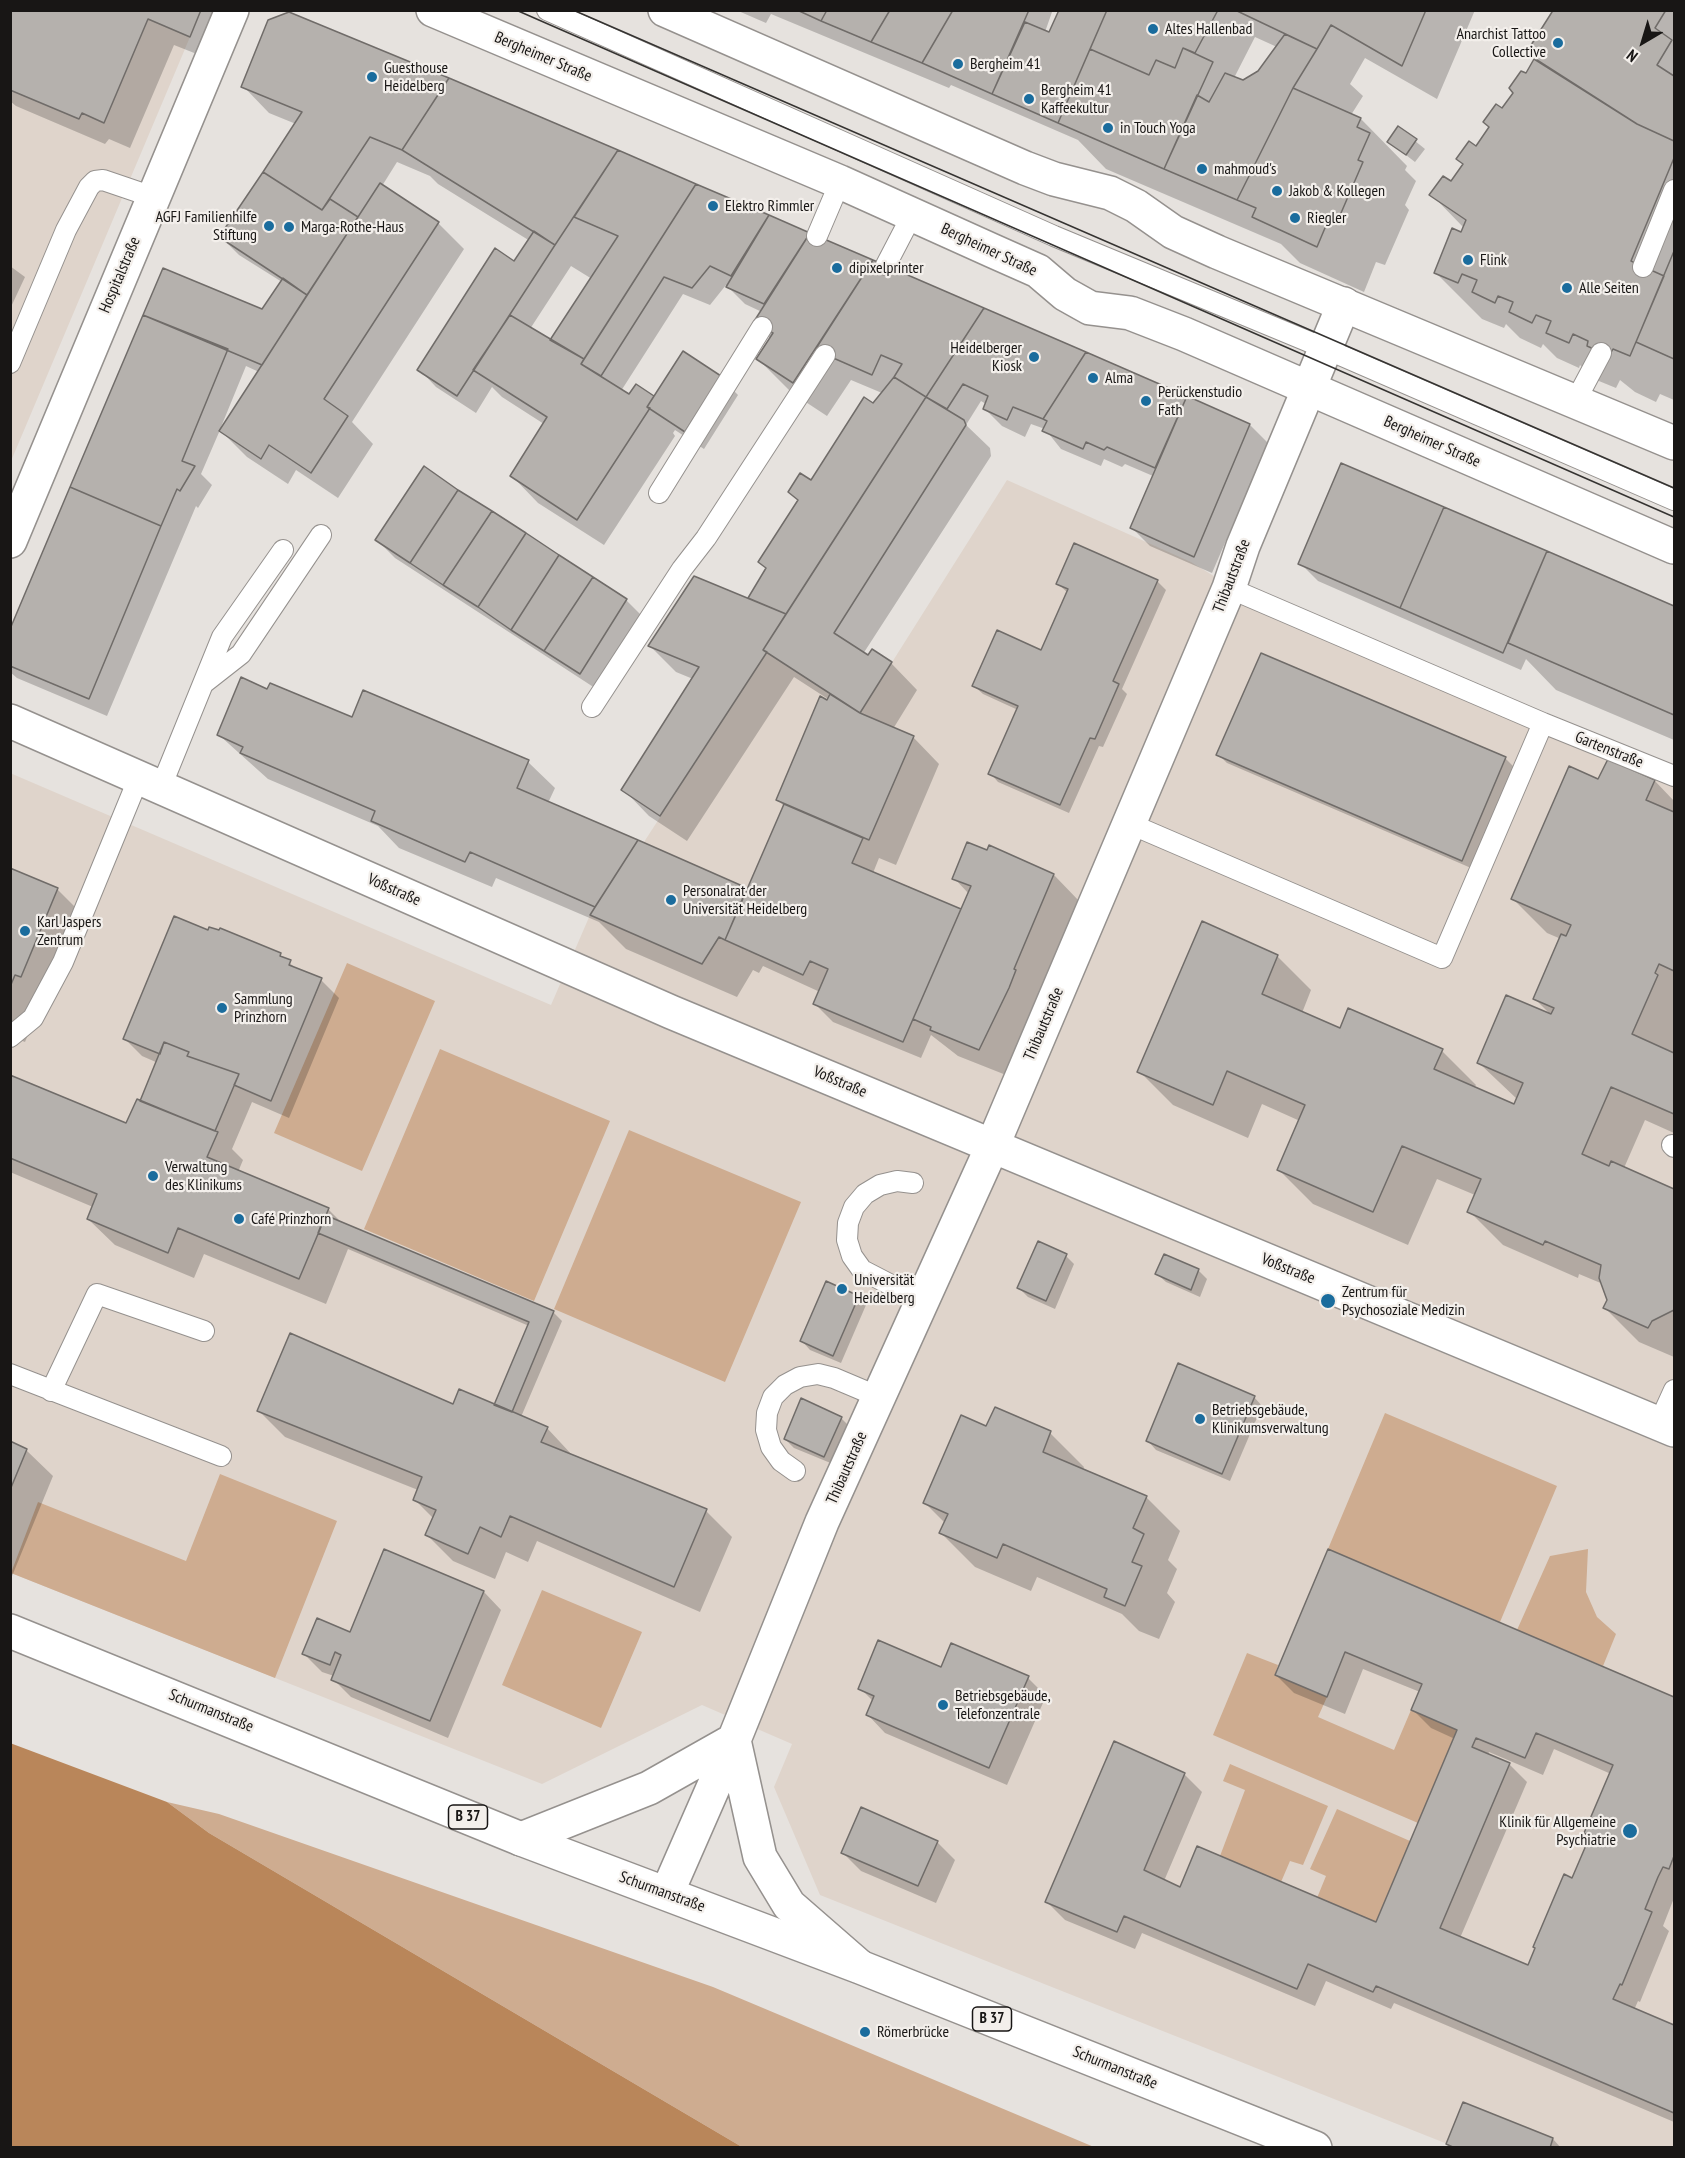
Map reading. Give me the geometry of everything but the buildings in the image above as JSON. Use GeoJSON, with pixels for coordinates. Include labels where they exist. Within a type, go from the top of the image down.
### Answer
{"type":"FeatureCollection","features":[{"type":"Feature","properties":{"kind":"street","name":"Hospitalstraße"},"geometry":{"type":"LineString","coordinates":[[10,541],[232,10]]}},
{"type":"Feature","properties":{"kind":"street","name":"Bergheimer Straße"},"geometry":{"type":"LineString","coordinates":[[433,10],[840,182],[1038,271],[1065,294],[1090,308],[1130,313],[1674,547]]}},
{"type":"Feature","properties":{"kind":"street"},"geometry":{"type":"LineString","coordinates":[[665,10],[1025,168],[1054,179],[1110,193],[1136,206],[1173,232],[1674,443]]}},
{"type":"Feature","properties":{"kind":"street","name":"Thibautstraße"},"geometry":{"type":"LineString","coordinates":[[667,1893],[734,1740],[822,1522],[992,1148],[1229,588],[1243,546],[1344,304]]}},
{"type":"Feature","properties":{"kind":"street","name":"Voßstraße"},"geometry":{"type":"LineString","coordinates":[[10,722],[671,1012],[992,1148],[1667,1426]]}},
{"type":"Feature","properties":{"kind":"street","name":"Schurmanstraße"},"geometry":{"type":"LineString","coordinates":[[10,1631],[521,1839],[860,1967],[1315,2148]]}},
{"type":"Feature","properties":{"kind":"street"},"geometry":{"type":"LineString","coordinates":[[521,1839],[649,1788],[734,1740],[760,1857],[789,1905],[860,1967]]}},
{"type":"Feature","properties":{"kind":"lane"},"geometry":{"type":"LineString","coordinates":[[547,10],[1054,236],[1324,348],[1674,500]]}},
{"type":"Feature","properties":{"kind":"lane"},"geometry":{"type":"LineString","coordinates":[[10,363],[66,230],[89,187],[103,180],[153,198]]}},
{"type":"Feature","properties":{"kind":"lane"},"geometry":{"type":"LineString","coordinates":[[817,236],[840,182]]}},
{"type":"Feature","properties":{"kind":"lane"},"geometry":{"type":"LineString","coordinates":[[1643,267],[1674,190]]}},
{"type":"Feature","properties":{"kind":"lane"},"geometry":{"type":"LineString","coordinates":[[886,266],[912,215]]}},
{"type":"Feature","properties":{"kind":"lane"},"geometry":{"type":"LineString","coordinates":[[659,493],[762,327]]}},
{"type":"Feature","properties":{"kind":"lane"},"geometry":{"type":"LineString","coordinates":[[1576,400],[1601,353]]}},
{"type":"Feature","properties":{"kind":"lane"},"geometry":{"type":"LineString","coordinates":[[591,707],[682,570],[706,538],[825,355]]}},
{"type":"Feature","properties":{"kind":"lane"},"geometry":{"type":"LineString","coordinates":[[204,683],[241,654],[321,535]]}},
{"type":"Feature","properties":{"kind":"lane"},"geometry":{"type":"LineString","coordinates":[[10,1037],[33,1018],[63,962],[150,782],[204,683],[222,637],[283,550]]}},
{"type":"Feature","properties":{"kind":"lane","name":"Gartenstraße"},"geometry":{"type":"LineString","coordinates":[[1229,588],[1543,723],[1674,776]]}},
{"type":"Feature","properties":{"kind":"lane"},"geometry":{"type":"LineString","coordinates":[[1128,823],[1442,958],[1543,723]]}},
{"type":"Feature","properties":{"kind":"lane"},"geometry":{"type":"LineString","coordinates":[[913,1183],[897,1182],[880,1185],[865,1194],[854,1207],[848,1223],[847,1240],[852,1256],[862,1270],[922,1301]]}},
{"type":"Feature","properties":{"kind":"lane"},"geometry":{"type":"LineString","coordinates":[[51,1391],[97,1293],[204,1331]]}},
{"type":"Feature","properties":{"kind":"lane"},"geometry":{"type":"LineString","coordinates":[[10,1374],[221,1456]]}},
{"type":"Feature","properties":{"kind":"lane"},"geometry":{"type":"LineString","coordinates":[[795,1471],[781,1461],[771,1447],[765,1430],[767,1413],[773,1397],[785,1385],[800,1377],[818,1374],[834,1378],[879,1397]]}},
{"type":"Feature","properties":{"kind":"lane"},"geometry":{"type":"LineString","coordinates":[[1667,1426],[1674,1390]]}},
{"type":"Feature","properties":{"kind":"shaded area"},"geometry":{"type":"Polygon","coordinates":[[[11,11],[201,11],[11,461],[11,11]]]}},
{"type":"Feature","properties":{"kind":"shaded area","name":"Universität Heidelberg"},"geometry":{"type":"Polygon","coordinates":[[[1007,480],[1191,562],[1277,615],[1674,787],[1674,2147],[1455,2147],[820,1895],[774,1787],[792,1744],[702,1705],[542,1784],[11,1573],[10,773],[551,1005],[590,915],[638,840],[644,842],[767,652],[860,713],[1007,480]]]}},
{"type":"Feature","properties":{"kind":"shaded area"},"geometry":{"type":"Polygon","coordinates":[[[347,963],[435,1001],[362,1171],[274,1133],[347,963]]]}},
{"type":"Feature","properties":{"kind":"shaded area"},"geometry":{"type":"Polygon","coordinates":[[[440,1049],[610,1121],[534,1301],[364,1229],[440,1049]]]}},
{"type":"Feature","properties":{"kind":"shaded area"},"geometry":{"type":"Polygon","coordinates":[[[629,1130],[801,1202],[725,1382],[554,1309],[629,1130]]]}},
{"type":"Feature","properties":{"kind":"shaded area"},"geometry":{"type":"Polygon","coordinates":[[[1385,1413],[1557,1486],[1500,1622],[1328,1549],[1385,1413]]]}},
{"type":"Feature","properties":{"kind":"shaded area"},"geometry":{"type":"Polygon","coordinates":[[[220,1474],[337,1521],[275,1678],[11,1573],[38,1502],[186,1561],[220,1474]]]}},
{"type":"Feature","properties":{"kind":"shaded area"},"geometry":{"type":"Polygon","coordinates":[[[1588,1549],[1586,1592],[1597,1617],[1616,1634],[1603,1666],[1517,1630],[1550,1556],[1588,1549]]]}},
{"type":"Feature","properties":{"kind":"shaded area"},"geometry":{"type":"Polygon","coordinates":[[[542,1590],[642,1632],[601,1728],[502,1685],[542,1590]]]}},
{"type":"Feature","properties":{"kind":"shaded area"},"geometry":{"type":"Polygon","coordinates":[[[1247,1653],[1278,1665],[1275,1675],[1327,1697],[1318,1717],[1394,1750],[1411,1710],[1457,1730],[1418,1823],[1213,1735],[1247,1653]]]}},
{"type":"Feature","properties":{"kind":"shaded area"},"geometry":{"type":"Polygon","coordinates":[[[10,1743],[167,1802],[209,1833],[742,2147],[11,2147],[10,1743]]]}},
{"type":"Feature","properties":{"kind":"shaded area"},"geometry":{"type":"Polygon","coordinates":[[[1230,1764],[1328,1806],[1303,1865],[1290,1861],[1281,1882],[1220,1856],[1245,1790],[1223,1781],[1230,1764]]]}},
{"type":"Feature","properties":{"kind":"shaded area"},"geometry":{"type":"Polygon","coordinates":[[[167,1802],[219,1814],[713,1987],[1094,2147],[742,2147],[209,1833],[167,1802]]]}},
{"type":"Feature","properties":{"kind":"shaded area"},"geometry":{"type":"Polygon","coordinates":[[[1337,1809],[1410,1841],[1376,1922],[1317,1898],[1326,1876],[1310,1869],[1337,1809]]]}},
{"type":"Feature","properties":{"kind":"tram line"},"geometry":{"type":"LineString","coordinates":[[516,10],[1674,517]]}},
{"type":"Feature","properties":{"kind":"tram line"},"geometry":{"type":"LineString","coordinates":[[573,10],[1674,488]]}},
{"type":"Feature","properties":{"kind":"place","name":"Altes Hallenbad"},"geometry":{"type":"Point","coordinates":[1153,29]}},
{"type":"Feature","properties":{"kind":"place","name":"Anarchist Tattoo Collective"},"geometry":{"type":"Point","coordinates":[1558,43]}},
{"type":"Feature","properties":{"kind":"place","name":"Bergheim 41"},"geometry":{"type":"Point","coordinates":[958,64]}},
{"type":"Feature","properties":{"kind":"place","name":"Guesthouse Heidelberg"},"geometry":{"type":"Point","coordinates":[372,77]}},
{"type":"Feature","properties":{"kind":"place","name":"Bergheim 41 Kaffeekultur"},"geometry":{"type":"Point","coordinates":[1029,99]}},
{"type":"Feature","properties":{"kind":"place","name":"in Touch Yoga"},"geometry":{"type":"Point","coordinates":[1108,128]}},
{"type":"Feature","properties":{"kind":"place","name":"mahmoud's"},"geometry":{"type":"Point","coordinates":[1202,169]}},
{"type":"Feature","properties":{"kind":"place","name":"Jakob & Kollegen"},"geometry":{"type":"Point","coordinates":[1277,191]}},
{"type":"Feature","properties":{"kind":"place","name":"Elektro Rimmler"},"geometry":{"type":"Point","coordinates":[713,206]}},
{"type":"Feature","properties":{"kind":"place","name":"Riegler"},"geometry":{"type":"Point","coordinates":[1295,218]}},
{"type":"Feature","properties":{"kind":"place","name":"AGFJ Familienhilfe Stiftung"},"geometry":{"type":"Point","coordinates":[269,226]}},
{"type":"Feature","properties":{"kind":"place","name":"Marga-Rothe-Haus"},"geometry":{"type":"Point","coordinates":[289,227]}},
{"type":"Feature","properties":{"kind":"place","name":"Flink"},"geometry":{"type":"Point","coordinates":[1468,260]}},
{"type":"Feature","properties":{"kind":"place","name":"dipixelprinter"},"geometry":{"type":"Point","coordinates":[837,268]}},
{"type":"Feature","properties":{"kind":"place","name":"Alle Seiten"},"geometry":{"type":"Point","coordinates":[1567,288]}},
{"type":"Feature","properties":{"kind":"place","name":"Heidelberger Kiosk"},"geometry":{"type":"Point","coordinates":[1034,357]}},
{"type":"Feature","properties":{"kind":"place","name":"Alma"},"geometry":{"type":"Point","coordinates":[1093,378]}},
{"type":"Feature","properties":{"kind":"place","name":"Perückenstudio Fath"},"geometry":{"type":"Point","coordinates":[1146,401]}},
{"type":"Feature","properties":{"kind":"place","name":"Personalrat der Universität Heidelberg"},"geometry":{"type":"Point","coordinates":[671,900]}},
{"type":"Feature","properties":{"kind":"place","name":"Karl Jaspers Zentrum"},"geometry":{"type":"Point","coordinates":[25,931]}},
{"type":"Feature","properties":{"kind":"place","name":"Sammlung Prinzhorn"},"geometry":{"type":"Point","coordinates":[222,1008]}},
{"type":"Feature","properties":{"kind":"place","name":"Verwaltung des Klinikums"},"geometry":{"type":"Point","coordinates":[153,1176]}},
{"type":"Feature","properties":{"kind":"place","name":"Café Prinzhorn"},"geometry":{"type":"Point","coordinates":[239,1219]}},
{"type":"Feature","properties":{"kind":"place","name":"Universität Heidelberg"},"geometry":{"type":"Point","coordinates":[842,1289]}},
{"type":"Feature","properties":{"kind":"place","name":"Zentrum für Psychosoziale Medizin"},"geometry":{"type":"Point","coordinates":[1328,1301]}},
{"type":"Feature","properties":{"kind":"place","name":"Betriebsgebäude, Klinikumsverwaltung"},"geometry":{"type":"Point","coordinates":[1200,1419]}},
{"type":"Feature","properties":{"kind":"place","name":"Betriebsgebäude, Telefonzentrale"},"geometry":{"type":"Point","coordinates":[943,1705]}},
{"type":"Feature","properties":{"kind":"place","name":"Klinik für Allgemeine Psychiatrie"},"geometry":{"type":"Point","coordinates":[1630,1831]}},
{"type":"Feature","properties":{"kind":"place","name":"Römerbrücke"},"geometry":{"type":"Point","coordinates":[865,2032]}}]}
